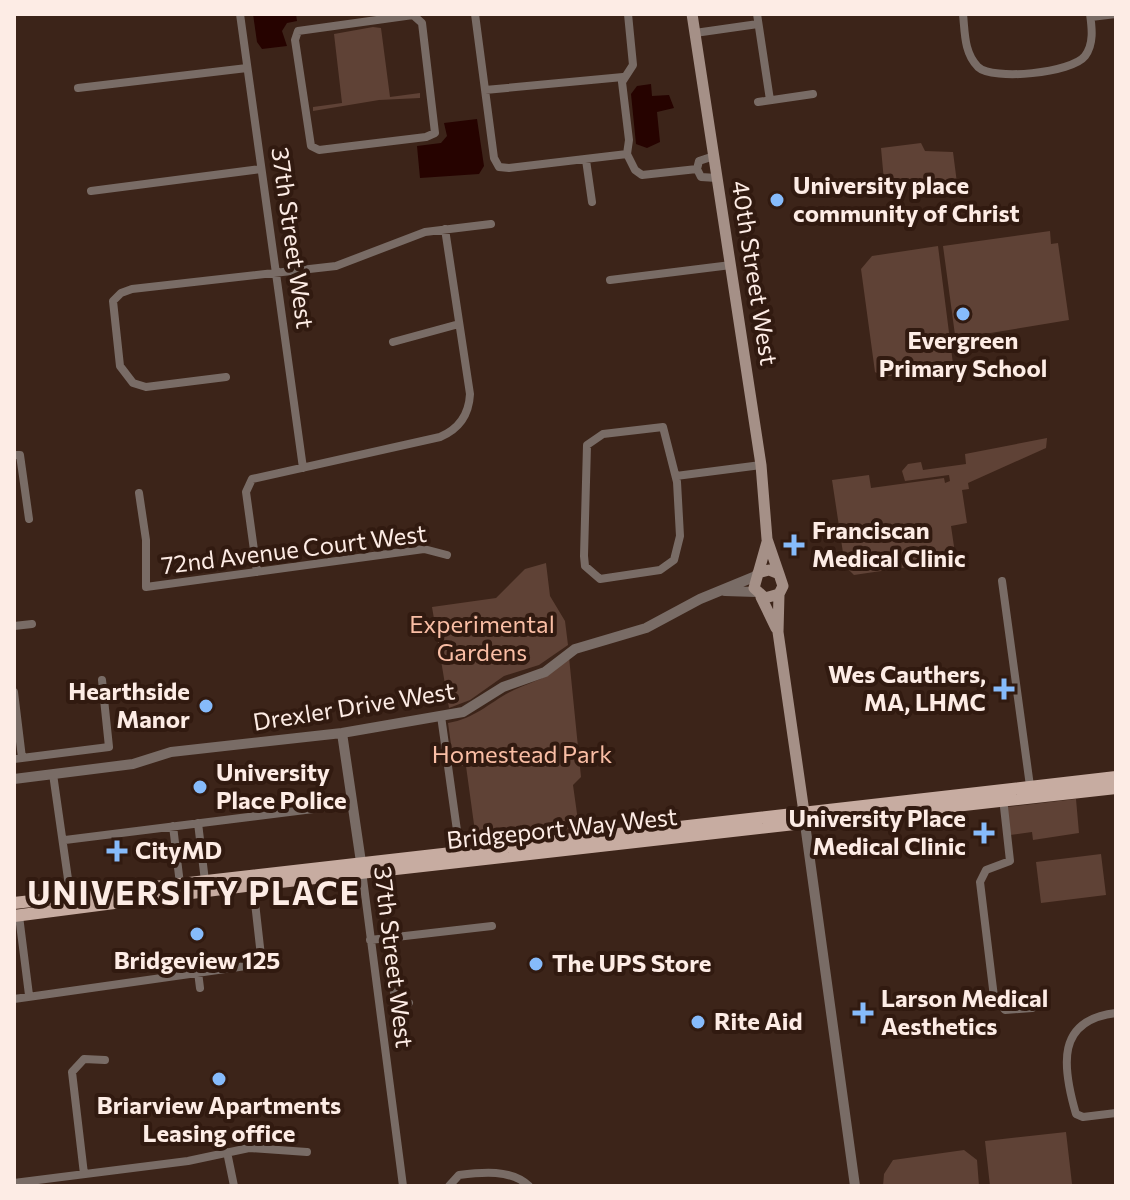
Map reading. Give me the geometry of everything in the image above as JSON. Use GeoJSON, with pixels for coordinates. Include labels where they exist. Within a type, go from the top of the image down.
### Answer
{"type":"FeatureCollection","features":[{"type":"Feature","properties":{"kind":"main road","name":"40th Street West"},"geometry":{"type":"LineString","coordinates":[[692,14],[761,465],[767,539],[779,574]]}},
{"type":"Feature","properties":{"kind":"main road","name":"40th Street West"},"geometry":{"type":"LineString","coordinates":[[757,575],[767,539]]}},
{"type":"Feature","properties":{"kind":"main road"},"geometry":{"type":"LineString","coordinates":[[778,632],[758,594],[757,575],[769,570],[779,574],[783,586],[779,594],[778,632],[805,819]]}},
{"type":"Feature","properties":{"kind":"main road"},"geometry":{"type":"LineString","coordinates":[[758,594],[772,598],[779,594]]}},
{"type":"Feature","properties":{"kind":"main road","name":"Bridgeport Way West"},"geometry":{"type":"LineString","coordinates":[[71,902],[253,885],[460,852],[805,819],[1030,786],[1116,777]]}},
{"type":"Feature","properties":{"kind":"main road","name":"Bridgeport Way West"},"geometry":{"type":"LineString","coordinates":[[16,912],[205,881],[361,868],[1116,788]]}},
{"type":"Feature","properties":{"kind":"street","name":"37th Street West"},"geometry":{"type":"LineString","coordinates":[[240,14],[303,468]]}},
{"type":"Feature","properties":{"kind":"street"},"geometry":{"type":"LineString","coordinates":[[475,14],[494,158],[499,167],[586,160],[628,152]]}},
{"type":"Feature","properties":{"kind":"street"},"geometry":{"type":"LineString","coordinates":[[628,14],[633,65],[623,77],[628,152],[635,170],[642,175],[697,169]]}},
{"type":"Feature","properties":{"kind":"street"},"geometry":{"type":"LineString","coordinates":[[963,14],[972,58],[982,70],[995,75],[1060,69],[1081,60],[1091,41],[1091,16],[1116,14]]}},
{"type":"Feature","properties":{"kind":"street"},"geometry":{"type":"LineString","coordinates":[[413,15],[421,19],[435,132],[426,137],[314,148],[308,135],[295,34],[302,29],[378,16],[413,15]]}},
{"type":"Feature","properties":{"kind":"street"},"geometry":{"type":"LineString","coordinates":[[695,33],[739,27],[758,19],[770,100]]}},
{"type":"Feature","properties":{"kind":"street"},"geometry":{"type":"LineString","coordinates":[[78,88],[247,68]]}},
{"type":"Feature","properties":{"kind":"street"},"geometry":{"type":"LineString","coordinates":[[485,90],[623,77]]}},
{"type":"Feature","properties":{"kind":"street"},"geometry":{"type":"LineString","coordinates":[[758,102],[813,94]]}},
{"type":"Feature","properties":{"kind":"street"},"geometry":{"type":"LineString","coordinates":[[714,156],[699,161],[697,169],[701,177],[717,178]]}},
{"type":"Feature","properties":{"kind":"street"},"geometry":{"type":"LineString","coordinates":[[586,160],[592,202]]}},
{"type":"Feature","properties":{"kind":"street"},"geometry":{"type":"LineString","coordinates":[[91,191],[261,169]]}},
{"type":"Feature","properties":{"kind":"street"},"geometry":{"type":"LineString","coordinates":[[226,377],[146,387],[133,383],[123,373],[118,351],[112,306],[121,293],[336,266],[415,234],[491,224]]}},
{"type":"Feature","properties":{"kind":"street"},"geometry":{"type":"LineString","coordinates":[[257,572],[246,492],[252,479],[440,437],[457,427],[470,400],[445,229]]}},
{"type":"Feature","properties":{"kind":"street"},"geometry":{"type":"LineString","coordinates":[[610,280],[731,265]]}},
{"type":"Feature","properties":{"kind":"street"},"geometry":{"type":"LineString","coordinates":[[393,342],[459,324]]}},
{"type":"Feature","properties":{"kind":"street"},"geometry":{"type":"LineString","coordinates":[[663,427],[676,476],[680,536],[670,565],[660,570],[606,579],[593,575],[585,566],[584,545],[584,458],[591,440],[603,434],[663,427]]}},
{"type":"Feature","properties":{"kind":"street"},"geometry":{"type":"LineString","coordinates":[[14,455],[20,455],[29,519]]}},
{"type":"Feature","properties":{"kind":"street"},"geometry":{"type":"LineString","coordinates":[[676,476],[761,465]]}},
{"type":"Feature","properties":{"kind":"street","name":"72nd Avenue Court West"},"geometry":{"type":"LineString","coordinates":[[139,493],[146,540],[146,587],[424,549],[447,555]]}},
{"type":"Feature","properties":{"kind":"street","name":"Drexler Drive West"},"geometry":{"type":"LineString","coordinates":[[14,779],[133,764],[171,752],[342,733],[463,712],[503,687],[545,672],[575,649],[646,628],[700,599],[757,575]]}},
{"type":"Feature","properties":{"kind":"street"},"geometry":{"type":"LineString","coordinates":[[1002,581],[1030,786]]}},
{"type":"Feature","properties":{"kind":"street","name":"Drexler Drive West"},"geometry":{"type":"LineString","coordinates":[[723,591],[758,594]]}},
{"type":"Feature","properties":{"kind":"street"},"geometry":{"type":"LineString","coordinates":[[14,626],[32,624]]}},
{"type":"Feature","properties":{"kind":"street"},"geometry":{"type":"LineString","coordinates":[[14,692],[18,758],[107,749],[111,744],[102,680]]}},
{"type":"Feature","properties":{"kind":"street"},"geometry":{"type":"LineString","coordinates":[[441,716],[460,852]]}},
{"type":"Feature","properties":{"kind":"street","name":"37th Street West"},"geometry":{"type":"LineString","coordinates":[[342,733],[403,1186]]}},
{"type":"Feature","properties":{"kind":"street"},"geometry":{"type":"LineString","coordinates":[[85,751],[88,770]]}},
{"type":"Feature","properties":{"kind":"street"},"geometry":{"type":"LineString","coordinates":[[53,774],[65,840],[71,902]]}},
{"type":"Feature","properties":{"kind":"street"},"geometry":{"type":"LineString","coordinates":[[1003,798],[1010,861],[986,870],[980,882],[994,997],[1005,1010],[1032,1008]]}},
{"type":"Feature","properties":{"kind":"street"},"geometry":{"type":"LineString","coordinates":[[65,840],[353,804]]}},
{"type":"Feature","properties":{"kind":"street"},"geometry":{"type":"LineString","coordinates":[[805,819],[815,874],[813,880],[855,1186]]}},
{"type":"Feature","properties":{"kind":"street"},"geometry":{"type":"LineString","coordinates":[[198,823],[205,881]]}},
{"type":"Feature","properties":{"kind":"street"},"geometry":{"type":"LineString","coordinates":[[173,826],[180,884]]}},
{"type":"Feature","properties":{"kind":"street"},"geometry":{"type":"LineString","coordinates":[[14,999],[253,965],[261,960],[253,885]]}},
{"type":"Feature","properties":{"kind":"street"},"geometry":{"type":"LineString","coordinates":[[16,912],[29,995]]}},
{"type":"Feature","properties":{"kind":"street"},"geometry":{"type":"LineString","coordinates":[[370,940],[492,926]]}},
{"type":"Feature","properties":{"kind":"street"},"geometry":{"type":"LineString","coordinates":[[393,938],[389,965],[394,990]]}},
{"type":"Feature","properties":{"kind":"street"},"geometry":{"type":"LineString","coordinates":[[198,972],[200,988]]}},
{"type":"Feature","properties":{"kind":"street"},"geometry":{"type":"LineString","coordinates":[[1116,1013],[1091,1017],[1078,1025],[1069,1039],[1068,1052],[1076,1114],[1083,1117],[1116,1113]]}},
{"type":"Feature","properties":{"kind":"street"},"geometry":{"type":"LineString","coordinates":[[84,1174],[72,1072],[84,1059],[105,1060]]}},
{"type":"Feature","properties":{"kind":"street"},"geometry":{"type":"LineString","coordinates":[[14,1183],[264,1148],[307,1152]]}},
{"type":"Feature","properties":{"kind":"street"},"geometry":{"type":"LineString","coordinates":[[227,1152],[234,1186]]}},
{"type":"Feature","properties":{"kind":"street"},"geometry":{"type":"LineString","coordinates":[[449,1186],[459,1175],[495,1173],[519,1179],[529,1186]]}},
{"type":"Feature","properties":{"kind":"green space"},"geometry":{"type":"Polygon","coordinates":[[[381,28],[390,97],[420,93],[420,98],[379,100],[313,111],[313,107],[342,103],[334,34],[381,28]]]}},
{"type":"Feature","properties":{"kind":"green space"},"geometry":{"type":"Polygon","coordinates":[[[921,143],[925,151],[953,152],[957,183],[885,192],[881,148],[921,143]]]}},
{"type":"Feature","properties":{"kind":"green space"},"geometry":{"type":"Polygon","coordinates":[[[1050,231],[1051,244],[1058,243],[1069,320],[960,338],[955,335],[943,246],[1050,231]]]}},
{"type":"Feature","properties":{"kind":"green space"},"geometry":{"type":"Polygon","coordinates":[[[938,246],[953,364],[950,368],[883,377],[875,372],[861,269],[872,256],[938,246]]]}},
{"type":"Feature","properties":{"kind":"green space"},"geometry":{"type":"Polygon","coordinates":[[[1047,438],[1046,448],[968,483],[969,489],[962,490],[967,523],[951,526],[956,560],[854,575],[845,566],[832,480],[869,475],[871,488],[944,478],[945,483],[950,481],[949,475],[905,481],[902,471],[908,464],[921,462],[923,470],[966,464],[965,454],[1047,438]]]}},
{"type":"Feature","properties":{"kind":"green space","name":"Homestead Park"},"geometry":{"type":"Polygon","coordinates":[[[546,563],[550,596],[565,621],[568,645],[539,665],[504,676],[470,700],[449,708],[432,607],[496,598],[525,569],[546,563]]]}},
{"type":"Feature","properties":{"kind":"green space","name":"Homestead Park"},"geometry":{"type":"Polygon","coordinates":[[[569,657],[581,777],[573,785],[579,828],[476,839],[466,766],[454,766],[448,723],[474,714],[510,692],[547,675],[569,657]]]}},
{"type":"Feature","properties":{"kind":"green space"},"geometry":{"type":"Polygon","coordinates":[[[1076,799],[1079,833],[1033,840],[1032,832],[1010,835],[1007,807],[1076,799]]]}},
{"type":"Feature","properties":{"kind":"green space"},"geometry":{"type":"Polygon","coordinates":[[[1101,854],[1106,895],[1041,903],[1036,862],[1101,854]]]}},
{"type":"Feature","properties":{"kind":"green space"},"geometry":{"type":"Polygon","coordinates":[[[1066,1132],[1072,1184],[990,1186],[985,1141],[1066,1132]]]}},
{"type":"Feature","properties":{"kind":"green space"},"geometry":{"type":"Polygon","coordinates":[[[964,1150],[977,1160],[979,1186],[883,1186],[884,1174],[893,1160],[964,1150]]]}},
{"type":"Feature","properties":{"kind":"shaded area"},"geometry":{"type":"Polygon","coordinates":[[[253,14],[296,14],[297,21],[287,23],[282,31],[287,46],[262,49],[257,42],[253,14]]]}},
{"type":"Feature","properties":{"kind":"shaded area"},"geometry":{"type":"Polygon","coordinates":[[[651,84],[652,96],[669,95],[674,108],[657,112],[660,142],[647,148],[636,144],[631,94],[637,86],[651,84]]]}},
{"type":"Feature","properties":{"kind":"shaded area"},"geometry":{"type":"Polygon","coordinates":[[[477,119],[484,166],[479,174],[420,178],[417,146],[441,143],[447,136],[444,123],[477,119]]]}},
{"type":"Feature","properties":{"kind":"place","name":"University place community of Christ"},"geometry":{"type":"Point","coordinates":[777,200]}},
{"type":"Feature","properties":{"kind":"place","name":"Evergreen Primary School"},"geometry":{"type":"Point","coordinates":[963,314]}},
{"type":"Feature","properties":{"kind":"place","name":"Franciscan Medical Clinic"},"geometry":{"type":"Point","coordinates":[794,545]}},
{"type":"Feature","properties":{"kind":"place","name":"Wes Cauthers, MA, LHMC"},"geometry":{"type":"Point","coordinates":[1004,689]}},
{"type":"Feature","properties":{"kind":"place","name":"Hearthside Manor"},"geometry":{"type":"Point","coordinates":[206,706]}},
{"type":"Feature","properties":{"kind":"place","name":"University Place Police"},"geometry":{"type":"Point","coordinates":[200,787]}},
{"type":"Feature","properties":{"kind":"place","name":"University Place Medical Clinic"},"geometry":{"type":"Point","coordinates":[984,833]}},
{"type":"Feature","properties":{"kind":"place","name":"CityMD"},"geometry":{"type":"Point","coordinates":[117,851]}},
{"type":"Feature","properties":{"kind":"place","name":"Bridgeview 125"},"geometry":{"type":"Point","coordinates":[197,934]}},
{"type":"Feature","properties":{"kind":"place","name":"The UPS Store"},"geometry":{"type":"Point","coordinates":[536,964]}},
{"type":"Feature","properties":{"kind":"place","name":"Larson Medical Aesthetics"},"geometry":{"type":"Point","coordinates":[863,1013]}},
{"type":"Feature","properties":{"kind":"place","name":"Rite Aid"},"geometry":{"type":"Point","coordinates":[698,1022]}},
{"type":"Feature","properties":{"kind":"place","name":"Briarview Apartments Leasing office"},"geometry":{"type":"Point","coordinates":[219,1079]}},
{"type":"Feature","properties":{"kind":"district","name":"UNIVERSITY PLACE"},"geometry":{"type":"Point","coordinates":[194,894]}},
{"type":"Feature","properties":{"kind":"park label","name":"Experimental Gardens"},"geometry":{"type":"Point","coordinates":[482,639]}}]}
